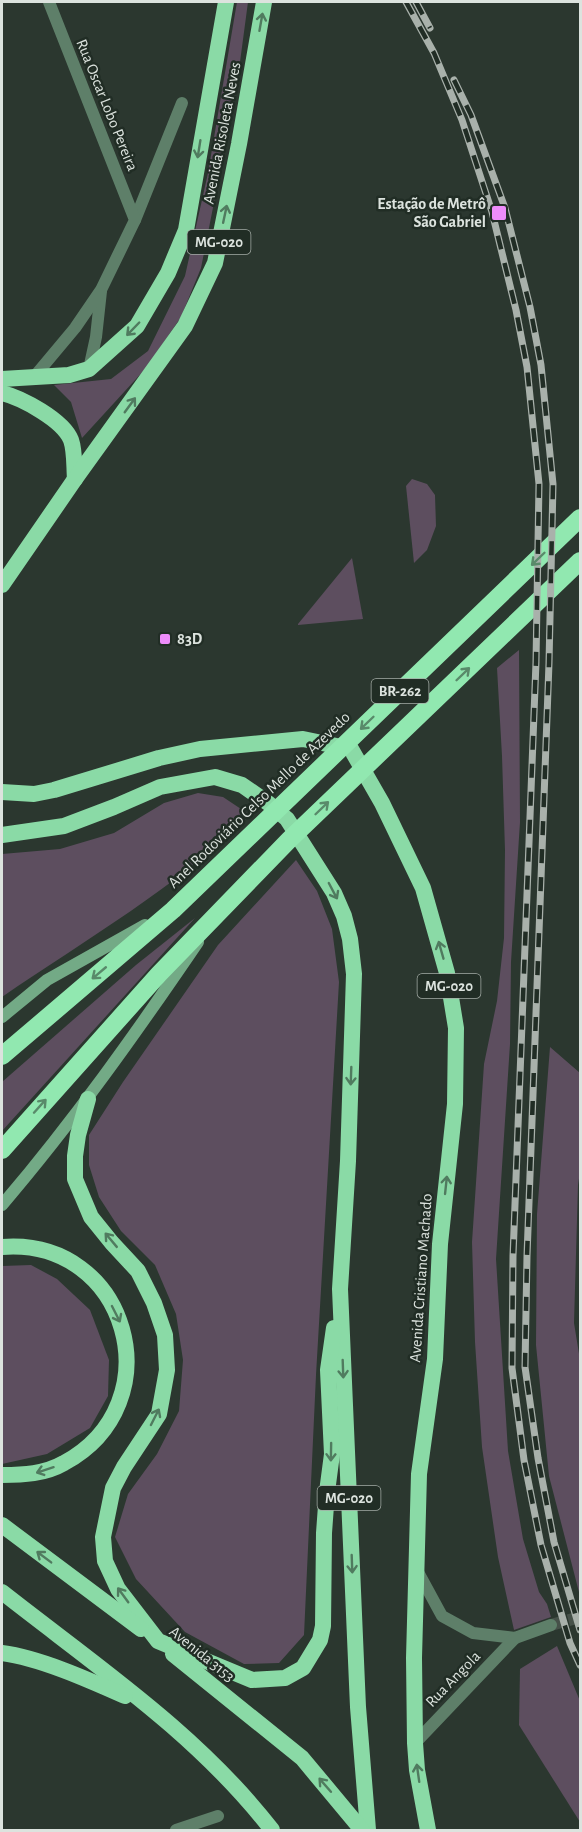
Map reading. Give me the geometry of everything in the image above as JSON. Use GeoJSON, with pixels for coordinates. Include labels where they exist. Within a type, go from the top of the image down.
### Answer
{"type":"FeatureCollection","features":[{"type":"Feature","properties":{"kind":"highway","name":"Avenida Risoleta Neves"},"geometry":{"type":"LineString","coordinates":[[8,379],[69,375],[89,369],[137,326],[168,273],[186,230],[226,2]]}},
{"type":"Feature","properties":{"kind":"highway","name":"Avenida Risoleta Neves"},"geometry":{"type":"LineString","coordinates":[[75,479],[185,326],[214,263],[239,144],[264,2]]}},
{"type":"Feature","properties":{"kind":"highway"},"geometry":{"type":"LineString","coordinates":[[2,393],[38,408],[62,428],[71,441],[75,479]]}},
{"type":"Feature","properties":{"kind":"highway","name":"MG-020"},"geometry":{"type":"LineString","coordinates":[[2,585],[75,479]]}},
{"type":"Feature","properties":{"kind":"highway","name":"Anel Rodoviário Celso Mello de Azevedo"},"geometry":{"type":"LineString","coordinates":[[2,1056],[173,910],[580,518]]}},
{"type":"Feature","properties":{"kind":"highway","name":"BR-262"},"geometry":{"type":"LineString","coordinates":[[2,1150],[159,974],[297,831],[580,561]]}},
{"type":"Feature","properties":{"kind":"highway","name":"Avenida Cristiano Machado"},"geometry":{"type":"LineString","coordinates":[[2,792],[34,794],[159,758],[200,749],[303,738],[351,749],[382,803],[423,888],[447,973],[456,1028],[454,1104],[440,1244],[435,1359],[419,1474],[414,1658],[415,1743],[417,1770],[428,1830]]}},
{"type":"Feature","properties":{"kind":"highway","name":"MG-020"},"geometry":{"type":"LineString","coordinates":[[2,835],[64,826],[160,787],[215,777],[242,785],[287,819],[334,892],[350,939],[354,974],[348,1161],[340,1289],[358,1707],[368,1830]]}},
{"type":"Feature","properties":{"kind":"highway"},"geometry":{"type":"LineString","coordinates":[[88,1099],[78,1134],[75,1179],[91,1217],[138,1271],[154,1303],[165,1335],[167,1371],[159,1414],[113,1488],[103,1537],[105,1561],[118,1589],[158,1641],[252,1680],[285,1678],[303,1668],[320,1640],[323,1626],[327,1492],[332,1454],[328,1370],[340,1289]]}},
{"type":"Feature","properties":{"kind":"highway"},"geometry":{"type":"LineString","coordinates":[[2,1247],[19,1245],[52,1252],[81,1268],[105,1292],[121,1321],[127,1354],[124,1387],[112,1418],[91,1445],[63,1464],[31,1474],[2,1475]]}},
{"type":"Feature","properties":{"kind":"highway","name":"Avenida 3153"},"geometry":{"type":"LineString","coordinates":[[2,1525],[158,1641],[302,1758],[362,1830]]}},
{"type":"Feature","properties":{"kind":"highway"},"geometry":{"type":"LineString","coordinates":[[2,1592],[154,1710],[230,1780],[272,1830]]}},
{"type":"Feature","properties":{"kind":"highway"},"geometry":{"type":"LineString","coordinates":[[2,1653],[60,1670],[154,1710]]}},
{"type":"Feature","properties":{"kind":"main road","name":"Anel Rodoviário Celso Mello de Azevedo"},"geometry":{"type":"LineString","coordinates":[[2,1017],[48,980],[173,910]]}},
{"type":"Feature","properties":{"kind":"main road","name":"BR-262"},"geometry":{"type":"LineString","coordinates":[[2,1205],[36,1165],[128,1046],[218,914]]}},
{"type":"Feature","properties":{"kind":"street","name":"Rua Oscar Lobo Pereira"},"geometry":{"type":"LineString","coordinates":[[49,2],[135,220]]}},
{"type":"Feature","properties":{"kind":"street"},"geometry":{"type":"LineString","coordinates":[[34,377],[75,328],[101,290],[135,220],[182,103]]}},
{"type":"Feature","properties":{"kind":"street"},"geometry":{"type":"LineString","coordinates":[[89,369],[96,337],[101,290]]}},
{"type":"Feature","properties":{"kind":"street","name":"Rua Angola"},"geometry":{"type":"LineString","coordinates":[[416,1569],[442,1616],[473,1633],[515,1638]]}},
{"type":"Feature","properties":{"kind":"street","name":"Rua Angola"},"geometry":{"type":"LineString","coordinates":[[415,1743],[515,1638],[551,1625]]}},
{"type":"Feature","properties":{"kind":"street"},"geometry":{"type":"LineString","coordinates":[[176,1830],[218,1816]]}},
{"type":"Feature","properties":{"kind":"shaded area"},"geometry":{"type":"Polygon","coordinates":[[[237,2],[248,2],[236,92],[201,268],[181,317],[146,368],[82,438],[71,402],[54,385],[111,379],[148,351],[185,276],[208,173],[237,2]]]}},
{"type":"Feature","properties":{"kind":"shaded area"},"geometry":{"type":"Polygon","coordinates":[[[412,479],[427,484],[435,495],[436,526],[427,550],[414,563],[406,486],[412,479]]]}},
{"type":"Feature","properties":{"kind":"shaded area"},"geometry":{"type":"Polygon","coordinates":[[[352,558],[363,619],[298,625],[298,624],[352,558]]]}},
{"type":"Feature","properties":{"kind":"shaded area"},"geometry":{"type":"Polygon","coordinates":[[[519,650],[520,822],[511,962],[510,1044],[496,1259],[508,1451],[523,1539],[539,1592],[547,1604],[551,1617],[514,1630],[498,1557],[482,1447],[475,1342],[472,1242],[484,1064],[497,1001],[504,938],[505,850],[497,668],[519,650]]]}},
{"type":"Feature","properties":{"kind":"shaded area"},"geometry":{"type":"Polygon","coordinates":[[[198,793],[223,797],[250,815],[192,866],[161,889],[2,997],[2,854],[60,849],[114,833],[164,803],[198,793]]]}},
{"type":"Feature","properties":{"kind":"shaded area"},"geometry":{"type":"Polygon","coordinates":[[[296,860],[317,891],[332,929],[339,982],[316,1375],[304,1635],[279,1663],[244,1664],[185,1632],[136,1579],[115,1537],[128,1494],[157,1454],[179,1411],[183,1360],[176,1314],[155,1265],[121,1231],[99,1197],[89,1165],[89,1135],[218,945],[296,860]]]}},
{"type":"Feature","properties":{"kind":"shaded area"},"geometry":{"type":"Polygon","coordinates":[[[195,918],[2,1131],[2,1082],[136,965],[195,918]]]}},
{"type":"Feature","properties":{"kind":"shaded area"},"geometry":{"type":"Polygon","coordinates":[[[550,1047],[580,1073],[580,1172],[574,1323],[580,1360],[580,1596],[549,1476],[536,1345],[537,1214],[550,1047]]]}},
{"type":"Feature","properties":{"kind":"shaded area"},"geometry":{"type":"Polygon","coordinates":[[[31,1265],[57,1279],[90,1310],[109,1360],[108,1396],[90,1428],[47,1454],[2,1464],[2,1266],[31,1265]]]}},
{"type":"Feature","properties":{"kind":"shaded area"},"geometry":{"type":"Polygon","coordinates":[[[557,1646],[580,1701],[580,1822],[519,1725],[520,1669],[557,1646]]]}},
{"type":"Feature","properties":{"kind":"tunnel"},"geometry":{"type":"LineString","coordinates":[[551,1625],[580,1617]]}},
{"type":"Feature","properties":{"kind":"railway"},"geometry":{"type":"LineString","coordinates":[[406,2],[434,53],[462,120],[492,212],[516,310],[527,367],[539,484],[536,662],[513,1256],[512,1368],[524,1460],[541,1545],[570,1643],[580,1665]]}},
{"type":"Feature","properties":{"kind":"railway"},"geometry":{"type":"LineString","coordinates":[[416,2],[430,28]]}},
{"type":"Feature","properties":{"kind":"railway"},"geometry":{"type":"LineString","coordinates":[[454,80],[471,115],[505,208],[530,307],[541,365],[553,484],[525,1367],[538,1458],[554,1542],[580,1630]]}},
{"type":"Feature","properties":{"kind":"place","name":"Estação de Metrô São Gabriel"},"geometry":{"type":"Point","coordinates":[499,213]}},
{"type":"Feature","properties":{"kind":"place","name":"83D"},"geometry":{"type":"Point","coordinates":[165,639]}}]}
